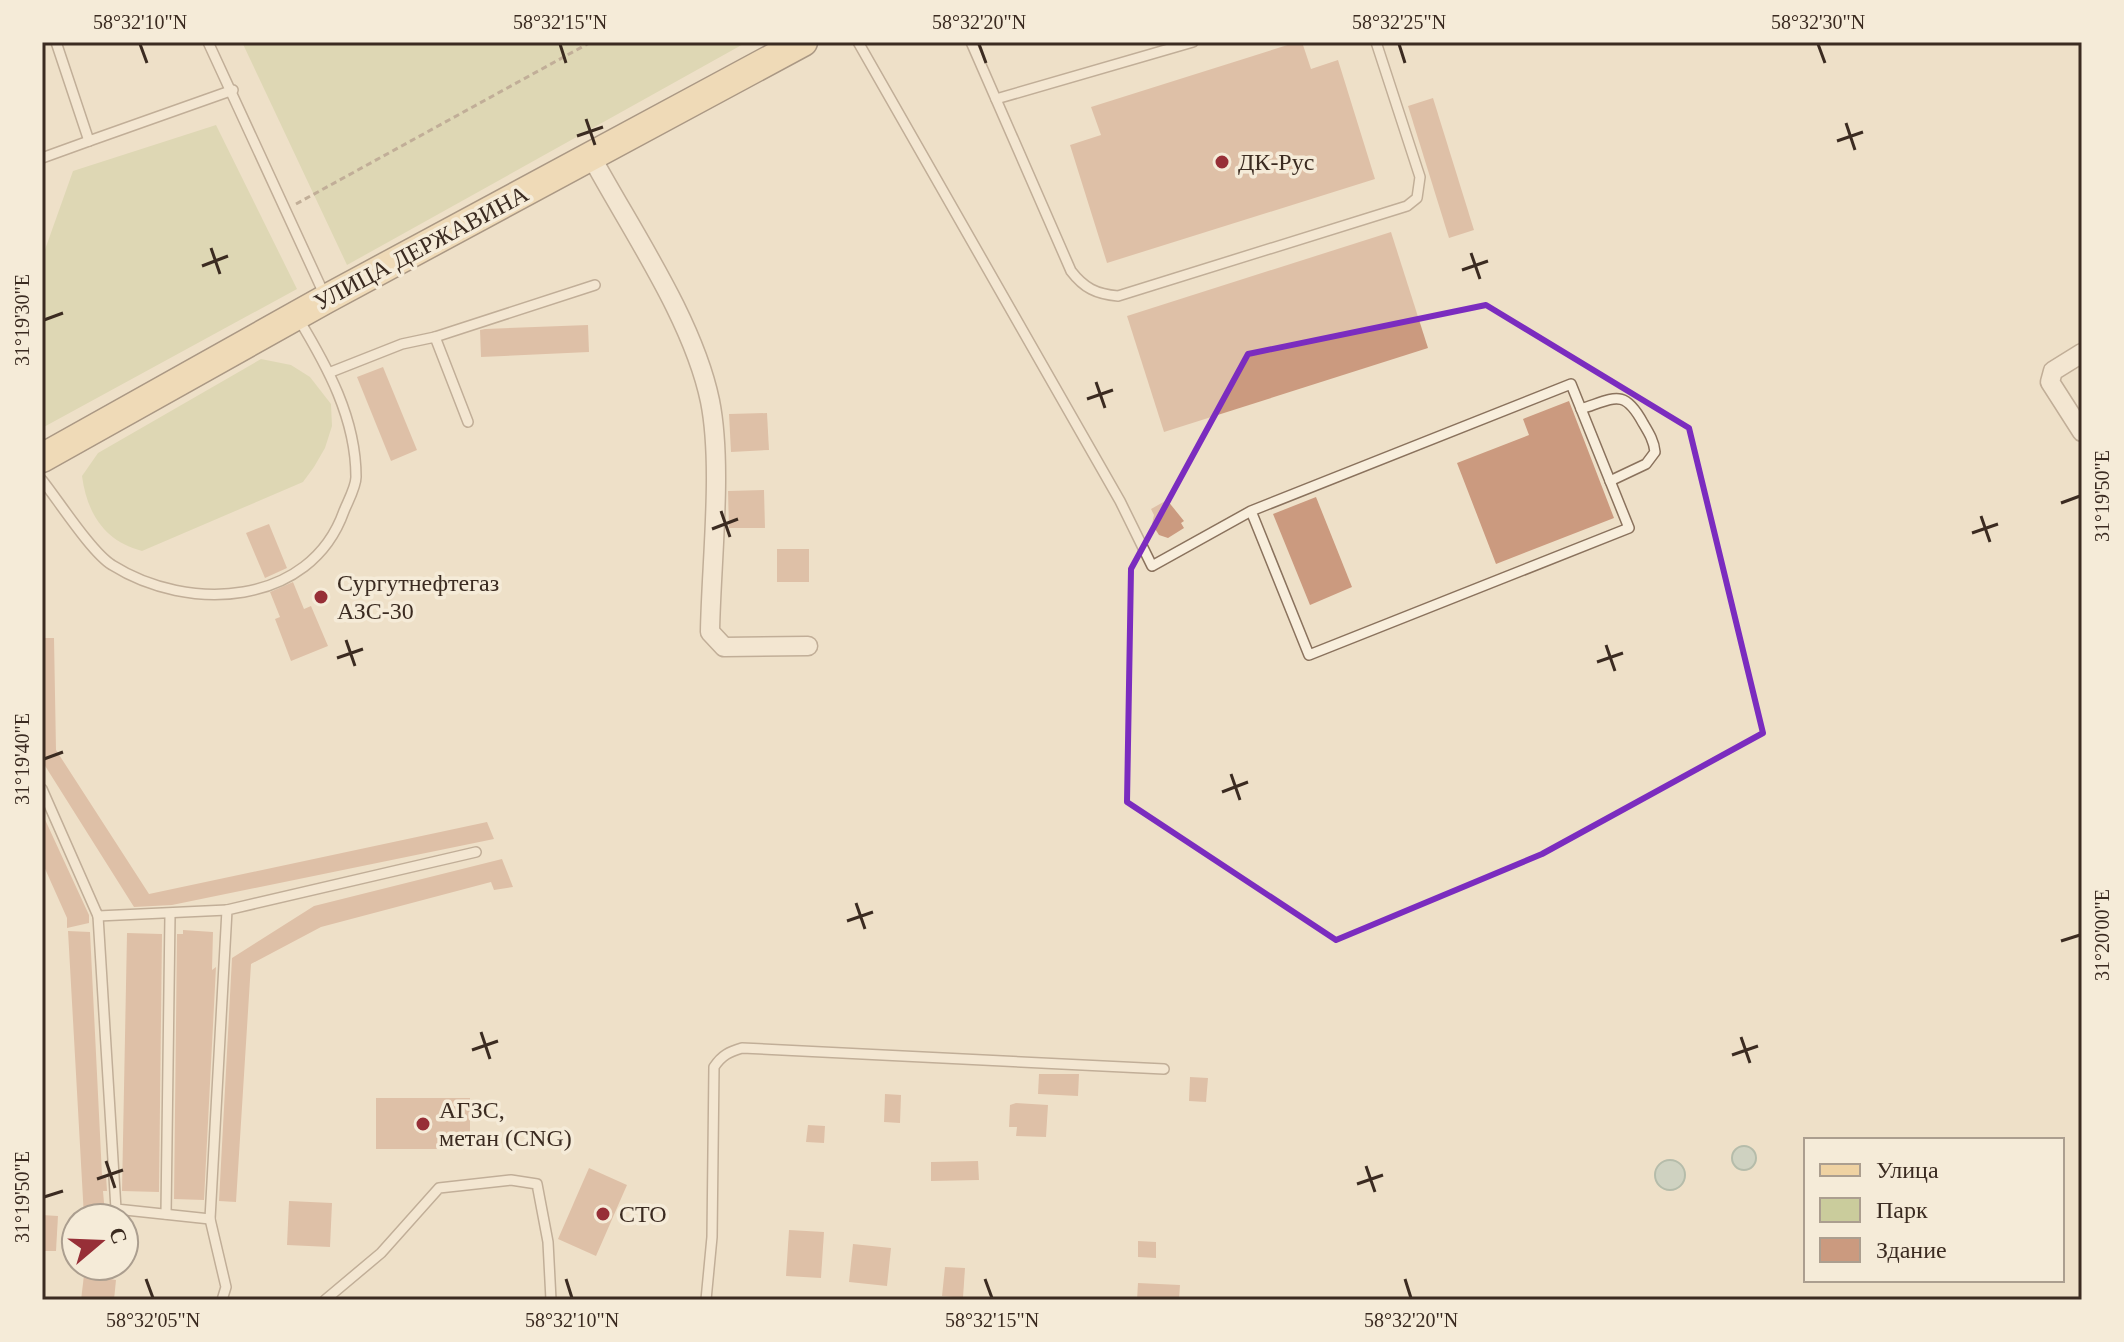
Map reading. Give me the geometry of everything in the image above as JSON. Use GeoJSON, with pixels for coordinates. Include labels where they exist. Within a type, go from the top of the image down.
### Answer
{"type":"FeatureCollection","features":[{"type":"Feature","properties":{"kind":"main road","name":"УЛИЦА ДЕРЖАВИНА"},"geometry":{"type":"LineString","coordinates":[[42,458],[326,299],[803,42]]}},
{"type":"Feature","properties":{"kind":"street"},"geometry":{"type":"LineString","coordinates":[[591,156],[694,345],[710,402],[714,442],[710,632],[724,647],[808,646]]}},
{"type":"Feature","properties":{"kind":"street"},"geometry":{"type":"LineString","coordinates":[[2082,353],[2053,371],[2050,382],[2082,432]]}},
{"type":"Feature","properties":{"kind":"lane"},"geometry":{"type":"LineString","coordinates":[[56,42],[89,141]]}},
{"type":"Feature","properties":{"kind":"lane"},"geometry":{"type":"LineString","coordinates":[[208,42],[233,90],[326,299]]}},
{"type":"Feature","properties":{"kind":"lane"},"geometry":{"type":"LineString","coordinates":[[858,42],[1120,501],[1152,566],[1251,511],[1571,384],[1629,528],[1309,655],[1251,511]]}},
{"type":"Feature","properties":{"kind":"lane"},"geometry":{"type":"LineString","coordinates":[[971,42],[1071,271],[1082,285],[1100,295],[1118,296],[1407,206],[1417,198],[1420,177],[1376,42]]}},
{"type":"Feature","properties":{"kind":"lane"},"geometry":{"type":"LineString","coordinates":[[996,99],[1193,42]]}},
{"type":"Feature","properties":{"kind":"lane"},"geometry":{"type":"LineString","coordinates":[[42,158],[233,90]]}},
{"type":"Feature","properties":{"kind":"lane"},"geometry":{"type":"LineString","coordinates":[[331,372],[402,344],[435,337],[595,285]]}},
{"type":"Feature","properties":{"kind":"lane"},"geometry":{"type":"LineString","coordinates":[[42,480],[109,564],[168,592],[229,596],[273,584],[310,563],[337,533],[356,479],[348,425],[331,372],[296,316]]}},
{"type":"Feature","properties":{"kind":"lane"},"geometry":{"type":"LineString","coordinates":[[435,337],[468,422]]}},
{"type":"Feature","properties":{"kind":"lane"},"geometry":{"type":"LineString","coordinates":[[1581,409],[1615,397],[1625,398],[1632,403],[1655,444],[1653,458],[1646,464],[1610,481]]}},
{"type":"Feature","properties":{"kind":"lane"},"geometry":{"type":"LineString","coordinates":[[42,789],[98,916],[116,1209],[210,1219]]}},
{"type":"Feature","properties":{"kind":"lane"},"geometry":{"type":"LineString","coordinates":[[98,916],[227,910],[476,852]]}},
{"type":"Feature","properties":{"kind":"lane"},"geometry":{"type":"LineString","coordinates":[[222,1300],[226,1287],[210,1219],[227,910]]}},
{"type":"Feature","properties":{"kind":"lane"},"geometry":{"type":"LineString","coordinates":[[166,1214],[170,915]]}},
{"type":"Feature","properties":{"kind":"lane"},"geometry":{"type":"LineString","coordinates":[[706,1300],[712,1237],[714,1067],[721,1056],[742,1048],[818,1049],[1164,1069]]}},
{"type":"Feature","properties":{"kind":"lane"},"geometry":{"type":"LineString","coordinates":[[325,1300],[381,1253],[439,1188],[511,1180],[537,1184],[548,1242],[551,1300]]}},
{"type":"Feature","properties":{"kind":"path"},"geometry":{"type":"LineString","coordinates":[[286,210],[591,42]]}},
{"type":"Feature","properties":{"kind":"highlighted area"},"geometry":{"type":"Polygon","coordinates":[[[1486,305],[1689,428],[1763,733],[1542,854],[1336,940],[1127,802],[1131,569],[1248,354],[1486,305]]]}},
{"type":"Feature","properties":{"kind":"green space"},"geometry":{"type":"Polygon","coordinates":[[[242,42],[747,42],[347,265],[242,42]]]}},
{"type":"Feature","properties":{"kind":"green space"},"geometry":{"type":"Polygon","coordinates":[[[216,125],[297,289],[42,428],[42,258],[73,171],[216,125]]]}},
{"type":"Feature","properties":{"kind":"green space"},"geometry":{"type":"Polygon","coordinates":[[[261,359],[291,365],[310,377],[331,404],[332,426],[325,448],[303,482],[142,551],[108,533],[93,513],[82,476],[98,453],[261,359]]]}},
{"type":"Feature","properties":{"kind":"water"},"geometry":{"type":"Polygon","coordinates":[[[1744,1146],[1753,1149],[1756,1158],[1753,1167],[1744,1170],[1735,1167],[1732,1158],[1735,1149],[1744,1146]]]}},
{"type":"Feature","properties":{"kind":"water"},"geometry":{"type":"Polygon","coordinates":[[[1670,1160],[1681,1164],[1685,1175],[1681,1186],[1670,1190],[1659,1186],[1655,1175],[1659,1164],[1670,1160]]]}},
{"type":"Feature","properties":{"kind":"building","name":"ДК-Рус"},"geometry":{"type":"Polygon","coordinates":[[[1302,42],[1311,69],[1338,60],[1375,179],[1107,263],[1070,145],[1101,135],[1091,107],[1302,42]]]}},
{"type":"Feature","properties":{"kind":"building"},"geometry":{"type":"Polygon","coordinates":[[[1433,98],[1474,230],[1449,238],[1408,106],[1433,98]]]}},
{"type":"Feature","properties":{"kind":"building"},"geometry":{"type":"Polygon","coordinates":[[[1391,232],[1428,348],[1164,432],[1127,316],[1391,232]]]}},
{"type":"Feature","properties":{"kind":"building"},"geometry":{"type":"Polygon","coordinates":[[[588,325],[589,352],[481,357],[480,330],[588,325]]]}},
{"type":"Feature","properties":{"kind":"building"},"geometry":{"type":"Polygon","coordinates":[[[383,367],[417,450],[391,461],[357,377],[383,367]]]}},
{"type":"Feature","properties":{"kind":"building"},"geometry":{"type":"Polygon","coordinates":[[[1569,401],[1614,518],[1496,564],[1457,463],[1529,435],[1523,419],[1569,401]]]}},
{"type":"Feature","properties":{"kind":"building"},"geometry":{"type":"Polygon","coordinates":[[[767,413],[769,450],[731,452],[729,414],[767,413]]]}},
{"type":"Feature","properties":{"kind":"building"},"geometry":{"type":"Polygon","coordinates":[[[764,490],[765,528],[729,528],[728,491],[764,490]]]}},
{"type":"Feature","properties":{"kind":"building"},"geometry":{"type":"Polygon","coordinates":[[[1316,497],[1352,587],[1310,605],[1273,514],[1316,497]]]}},
{"type":"Feature","properties":{"kind":"building"},"geometry":{"type":"Polygon","coordinates":[[[1167,500],[1184,521],[1181,523],[1184,528],[1168,538],[1159,535],[1152,524],[1154,515],[1151,509],[1167,500]]]}},
{"type":"Feature","properties":{"kind":"building"},"geometry":{"type":"Polygon","coordinates":[[[269,524],[287,568],[265,578],[246,533],[269,524]]]}},
{"type":"Feature","properties":{"kind":"building"},"geometry":{"type":"Polygon","coordinates":[[[777,549],[809,549],[809,582],[777,582],[777,549]]]}},
{"type":"Feature","properties":{"kind":"building"},"geometry":{"type":"Polygon","coordinates":[[[293,582],[304,609],[311,606],[328,646],[291,661],[275,619],[280,617],[270,592],[293,582]]]}},
{"type":"Feature","properties":{"kind":"building"},"geometry":{"type":"Polygon","coordinates":[[[42,638],[54,638],[56,750],[149,894],[487,822],[494,839],[172,905],[134,907],[42,761],[42,638]]]}},
{"type":"Feature","properties":{"kind":"building"},"geometry":{"type":"Polygon","coordinates":[[[42,813],[89,915],[89,923],[67,928],[67,918],[42,862],[42,813]]]}},
{"type":"Feature","properties":{"kind":"building"},"geometry":{"type":"Polygon","coordinates":[[[502,859],[513,887],[494,890],[491,882],[321,927],[251,964],[236,1202],[219,1201],[232,958],[314,906],[502,859]]]}},
{"type":"Feature","properties":{"kind":"building"},"geometry":{"type":"Polygon","coordinates":[[[183,930],[213,932],[212,970],[216,967],[204,1200],[174,1199],[177,934],[183,934],[183,930]]]}},
{"type":"Feature","properties":{"kind":"building"},"geometry":{"type":"Polygon","coordinates":[[[68,931],[90,932],[102,1175],[106,1175],[107,1191],[103,1191],[104,1202],[83,1202],[68,931]]]}},
{"type":"Feature","properties":{"kind":"building"},"geometry":{"type":"Polygon","coordinates":[[[127,933],[162,934],[159,1192],[122,1191],[127,933]]]}},
{"type":"Feature","properties":{"kind":"building"},"geometry":{"type":"Polygon","coordinates":[[[1039,1074],[1079,1074],[1078,1096],[1038,1094],[1039,1074]]]}},
{"type":"Feature","properties":{"kind":"building"},"geometry":{"type":"Polygon","coordinates":[[[1190,1077],[1208,1078],[1206,1102],[1189,1101],[1190,1077]]]}},
{"type":"Feature","properties":{"kind":"building"},"geometry":{"type":"Polygon","coordinates":[[[885,1094],[901,1095],[900,1123],[884,1122],[885,1094]]]}},
{"type":"Feature","properties":{"kind":"building","name":"АГЗС, метан (CNG)"},"geometry":{"type":"Polygon","coordinates":[[[376,1098],[470,1098],[470,1149],[376,1149],[376,1098]]]}},
{"type":"Feature","properties":{"kind":"building"},"geometry":{"type":"Polygon","coordinates":[[[1010,1105],[1048,1105],[1046,1137],[1016,1136],[1017,1127],[1009,1127],[1010,1105]]]}},
{"type":"Feature","properties":{"kind":"building"},"geometry":{"type":"Polygon","coordinates":[[[808,1125],[825,1126],[824,1143],[806,1142],[808,1125]]]}},
{"type":"Feature","properties":{"kind":"building"},"geometry":{"type":"Polygon","coordinates":[[[978,1161],[979,1180],[931,1181],[931,1162],[978,1161]]]}},
{"type":"Feature","properties":{"kind":"building"},"geometry":{"type":"Polygon","coordinates":[[[589,1168],[627,1185],[596,1256],[558,1239],[589,1168]]]}},
{"type":"Feature","properties":{"kind":"building"},"geometry":{"type":"Polygon","coordinates":[[[289,1201],[332,1203],[330,1247],[287,1245],[289,1201]]]}},
{"type":"Feature","properties":{"kind":"building"},"geometry":{"type":"Polygon","coordinates":[[[42,1215],[58,1216],[56,1251],[42,1251],[42,1215]]]}},
{"type":"Feature","properties":{"kind":"building"},"geometry":{"type":"Polygon","coordinates":[[[789,1230],[824,1232],[821,1278],[786,1276],[789,1230]]]}},
{"type":"Feature","properties":{"kind":"building"},"geometry":{"type":"Polygon","coordinates":[[[1138,1241],[1156,1242],[1156,1258],[1138,1257],[1138,1241]]]}},
{"type":"Feature","properties":{"kind":"building"},"geometry":{"type":"Polygon","coordinates":[[[853,1244],[891,1248],[887,1286],[849,1282],[853,1244]]]}},
{"type":"Feature","properties":{"kind":"building"},"geometry":{"type":"Polygon","coordinates":[[[945,1267],[965,1268],[963,1298],[942,1296],[945,1267]]]}},
{"type":"Feature","properties":{"kind":"building"},"geometry":{"type":"Polygon","coordinates":[[[83,1282],[116,1282],[114,1300],[81,1300],[83,1282]]]}},
{"type":"Feature","properties":{"kind":"building"},"geometry":{"type":"Polygon","coordinates":[[[1138,1283],[1180,1285],[1179,1300],[1137,1300],[1138,1283]]]}},
{"type":"Feature","properties":{"kind":"place","name":"ДК-Рус"},"geometry":{"type":"Point","coordinates":[1222,162]}},
{"type":"Feature","properties":{"kind":"place","name":"Сургутнефтегаз АЗС-30"},"geometry":{"type":"Point","coordinates":[321,597]}},
{"type":"Feature","properties":{"kind":"place","name":"АГЗС, метан (CNG)"},"geometry":{"type":"Point","coordinates":[423,1124]}},
{"type":"Feature","properties":{"kind":"place","name":"СТО"},"geometry":{"type":"Point","coordinates":[603,1214]}}]}
